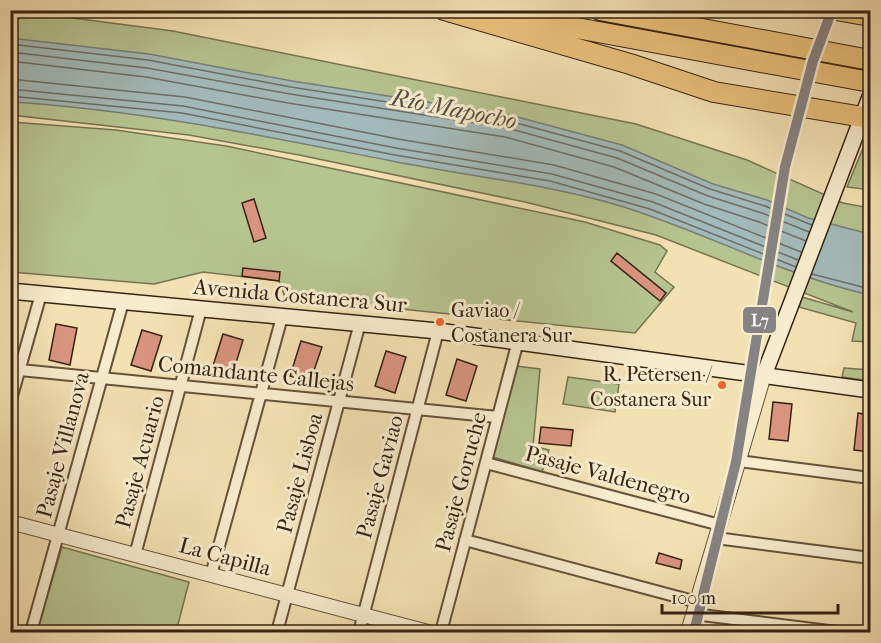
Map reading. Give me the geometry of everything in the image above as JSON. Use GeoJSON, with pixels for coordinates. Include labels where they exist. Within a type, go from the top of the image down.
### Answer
{"type":"FeatureCollection","features":[{"type":"Feature","properties":{"kind":"highway"},"geometry":{"type":"LineString","coordinates":[[444,10],[630,64],[714,92],[867,118]]}},
{"type":"Feature","properties":{"kind":"highway"},"geometry":{"type":"LineString","coordinates":[[481,10],[870,82]]}},
{"type":"Feature","properties":{"kind":"highway"},"geometry":{"type":"LineString","coordinates":[[600,10],[870,60]]}},
{"type":"Feature","properties":{"kind":"highway"},"geometry":{"type":"LineString","coordinates":[[836,10],[870,16]]}},
{"type":"Feature","properties":{"kind":"main road"},"geometry":{"type":"LineString","coordinates":[[765,375],[851,147],[867,118],[870,97]]}},
{"type":"Feature","properties":{"kind":"main road","name":"Avenida Costanera Sur"},"geometry":{"type":"LineString","coordinates":[[10,291],[438,331],[870,390]]}},
{"type":"Feature","properties":{"kind":"street"},"geometry":{"type":"LineString","coordinates":[[10,403],[15,369],[41,294]]}},
{"type":"Feature","properties":{"kind":"street","name":"Pasaje Villanova"},"geometry":{"type":"LineString","coordinates":[[32,632],[123,302]]}},
{"type":"Feature","properties":{"kind":"street","name":"Pasaje Acuario"},"geometry":{"type":"LineString","coordinates":[[135,555],[201,309]]}},
{"type":"Feature","properties":{"kind":"street"},"geometry":{"type":"LineString","coordinates":[[211,575],[282,317]]}},
{"type":"Feature","properties":{"kind":"street","name":"Pasaje Lisboa"},"geometry":{"type":"LineString","coordinates":[[278,633],[360,324]]}},
{"type":"Feature","properties":{"kind":"street","name":"Pasaje Gaviao"},"geometry":{"type":"LineString","coordinates":[[359,633],[438,331]]}},
{"type":"Feature","properties":{"kind":"street","name":"Pasaje Goruche"},"geometry":{"type":"LineString","coordinates":[[441,633],[518,341]]}},
{"type":"Feature","properties":{"kind":"street","name":"Comandante Callejas"},"geometry":{"type":"LineString","coordinates":[[15,369],[498,417]]}},
{"type":"Feature","properties":{"kind":"street"},"geometry":{"type":"LineString","coordinates":[[688,633],[765,375]]}},
{"type":"Feature","properties":{"kind":"street"},"geometry":{"type":"LineString","coordinates":[[739,460],[870,478]]}},
{"type":"Feature","properties":{"kind":"street","name":"Pasaje Valdenegro"},"geometry":{"type":"LineString","coordinates":[[486,463],[718,532],[870,558]]}},
{"type":"Feature","properties":{"kind":"street","name":"La Capilla"},"geometry":{"type":"LineString","coordinates":[[10,522],[428,633]]}},
{"type":"Feature","properties":{"kind":"street"},"geometry":{"type":"LineString","coordinates":[[465,540],[695,608],[837,633]]}},
{"type":"Feature","properties":{"kind":"green space"},"geometry":{"type":"Polygon","coordinates":[[[10,16],[65,17],[173,31],[636,124],[747,160],[843,203],[870,208],[870,342],[852,341],[856,323],[799,307],[802,297],[853,312],[656,235],[525,202],[299,155],[189,135],[11,115],[10,16]]]}},
{"type":"Feature","properties":{"kind":"green space"},"geometry":{"type":"Polygon","coordinates":[[[11,122],[116,130],[226,146],[585,222],[660,245],[667,251],[655,272],[674,287],[635,333],[285,297],[279,281],[203,272],[154,284],[11,272],[11,122]]]}},
{"type":"Feature","properties":{"kind":"green space"},"geometry":{"type":"Polygon","coordinates":[[[870,135],[870,190],[847,187],[868,136],[870,135]]]}},
{"type":"Feature","properties":{"kind":"green space"},"geometry":{"type":"Polygon","coordinates":[[[516,366],[540,369],[533,446],[549,450],[542,472],[493,457],[516,366]]]}},
{"type":"Feature","properties":{"kind":"green space"},"geometry":{"type":"Polygon","coordinates":[[[844,368],[870,370],[870,381],[842,377],[844,368]]]}},
{"type":"Feature","properties":{"kind":"green space"},"geometry":{"type":"Polygon","coordinates":[[[568,377],[619,384],[615,412],[563,404],[568,377]]]}},
{"type":"Feature","properties":{"kind":"green space"},"geometry":{"type":"Polygon","coordinates":[[[62,547],[189,582],[176,632],[57,632],[38,627],[62,547]]]}},
{"type":"Feature","properties":{"kind":"water","name":"Río Mapocho"},"geometry":{"type":"Polygon","coordinates":[[[10,38],[149,54],[292,81],[510,115],[622,145],[713,184],[767,200],[808,218],[870,234],[870,295],[805,276],[679,226],[587,197],[202,125],[107,111],[11,102],[10,38]]]}},
{"type":"Feature","properties":{"kind":"building"},"geometry":{"type":"Polygon","coordinates":[[[254,199],[266,238],[254,242],[242,203],[254,199]]]}},
{"type":"Feature","properties":{"kind":"building"},"geometry":{"type":"Polygon","coordinates":[[[617,253],[666,293],[660,301],[611,261],[617,253]]]}},
{"type":"Feature","properties":{"kind":"building"},"geometry":{"type":"Polygon","coordinates":[[[243,268],[280,272],[279,281],[242,276],[243,268]]]}},
{"type":"Feature","properties":{"kind":"building"},"geometry":{"type":"Polygon","coordinates":[[[56,324],[77,328],[70,365],[49,360],[56,324]]]}},
{"type":"Feature","properties":{"kind":"building"},"geometry":{"type":"Polygon","coordinates":[[[142,330],[162,336],[151,371],[131,365],[142,330]]]}},
{"type":"Feature","properties":{"kind":"building"},"geometry":{"type":"Polygon","coordinates":[[[223,334],[243,340],[232,376],[212,369],[223,334]]]}},
{"type":"Feature","properties":{"kind":"building"},"geometry":{"type":"Polygon","coordinates":[[[301,341],[322,347],[310,382],[290,376],[301,341]]]}},
{"type":"Feature","properties":{"kind":"building"},"geometry":{"type":"Polygon","coordinates":[[[386,351],[406,357],[395,393],[375,386],[386,351]]]}},
{"type":"Feature","properties":{"kind":"building"},"geometry":{"type":"Polygon","coordinates":[[[457,359],[477,366],[466,401],[446,395],[457,359]]]}},
{"type":"Feature","properties":{"kind":"building"},"geometry":{"type":"Polygon","coordinates":[[[773,402],[792,404],[788,441],[769,439],[773,402]]]}},
{"type":"Feature","properties":{"kind":"building"},"geometry":{"type":"Polygon","coordinates":[[[858,413],[870,415],[870,452],[854,450],[858,413]]]}},
{"type":"Feature","properties":{"kind":"building"},"geometry":{"type":"Polygon","coordinates":[[[541,427],[573,430],[571,446],[539,443],[541,427]]]}},
{"type":"Feature","properties":{"kind":"building"},"geometry":{"type":"Polygon","coordinates":[[[659,553],[682,560],[680,569],[656,563],[659,553]]]}},
{"type":"Feature","properties":{"kind":"transit line","name":"L7"},"geometry":{"type":"LineString","coordinates":[[694,632],[736,462],[785,167],[813,61],[832,10]]}},
{"type":"Feature","properties":{"kind":"place","name":"Gaviao / Costanera Sur"},"geometry":{"type":"Point","coordinates":[440,322]}},
{"type":"Feature","properties":{"kind":"place","name":"R. Petersen / Costanera Sur"},"geometry":{"type":"Point","coordinates":[722,385]}}]}
